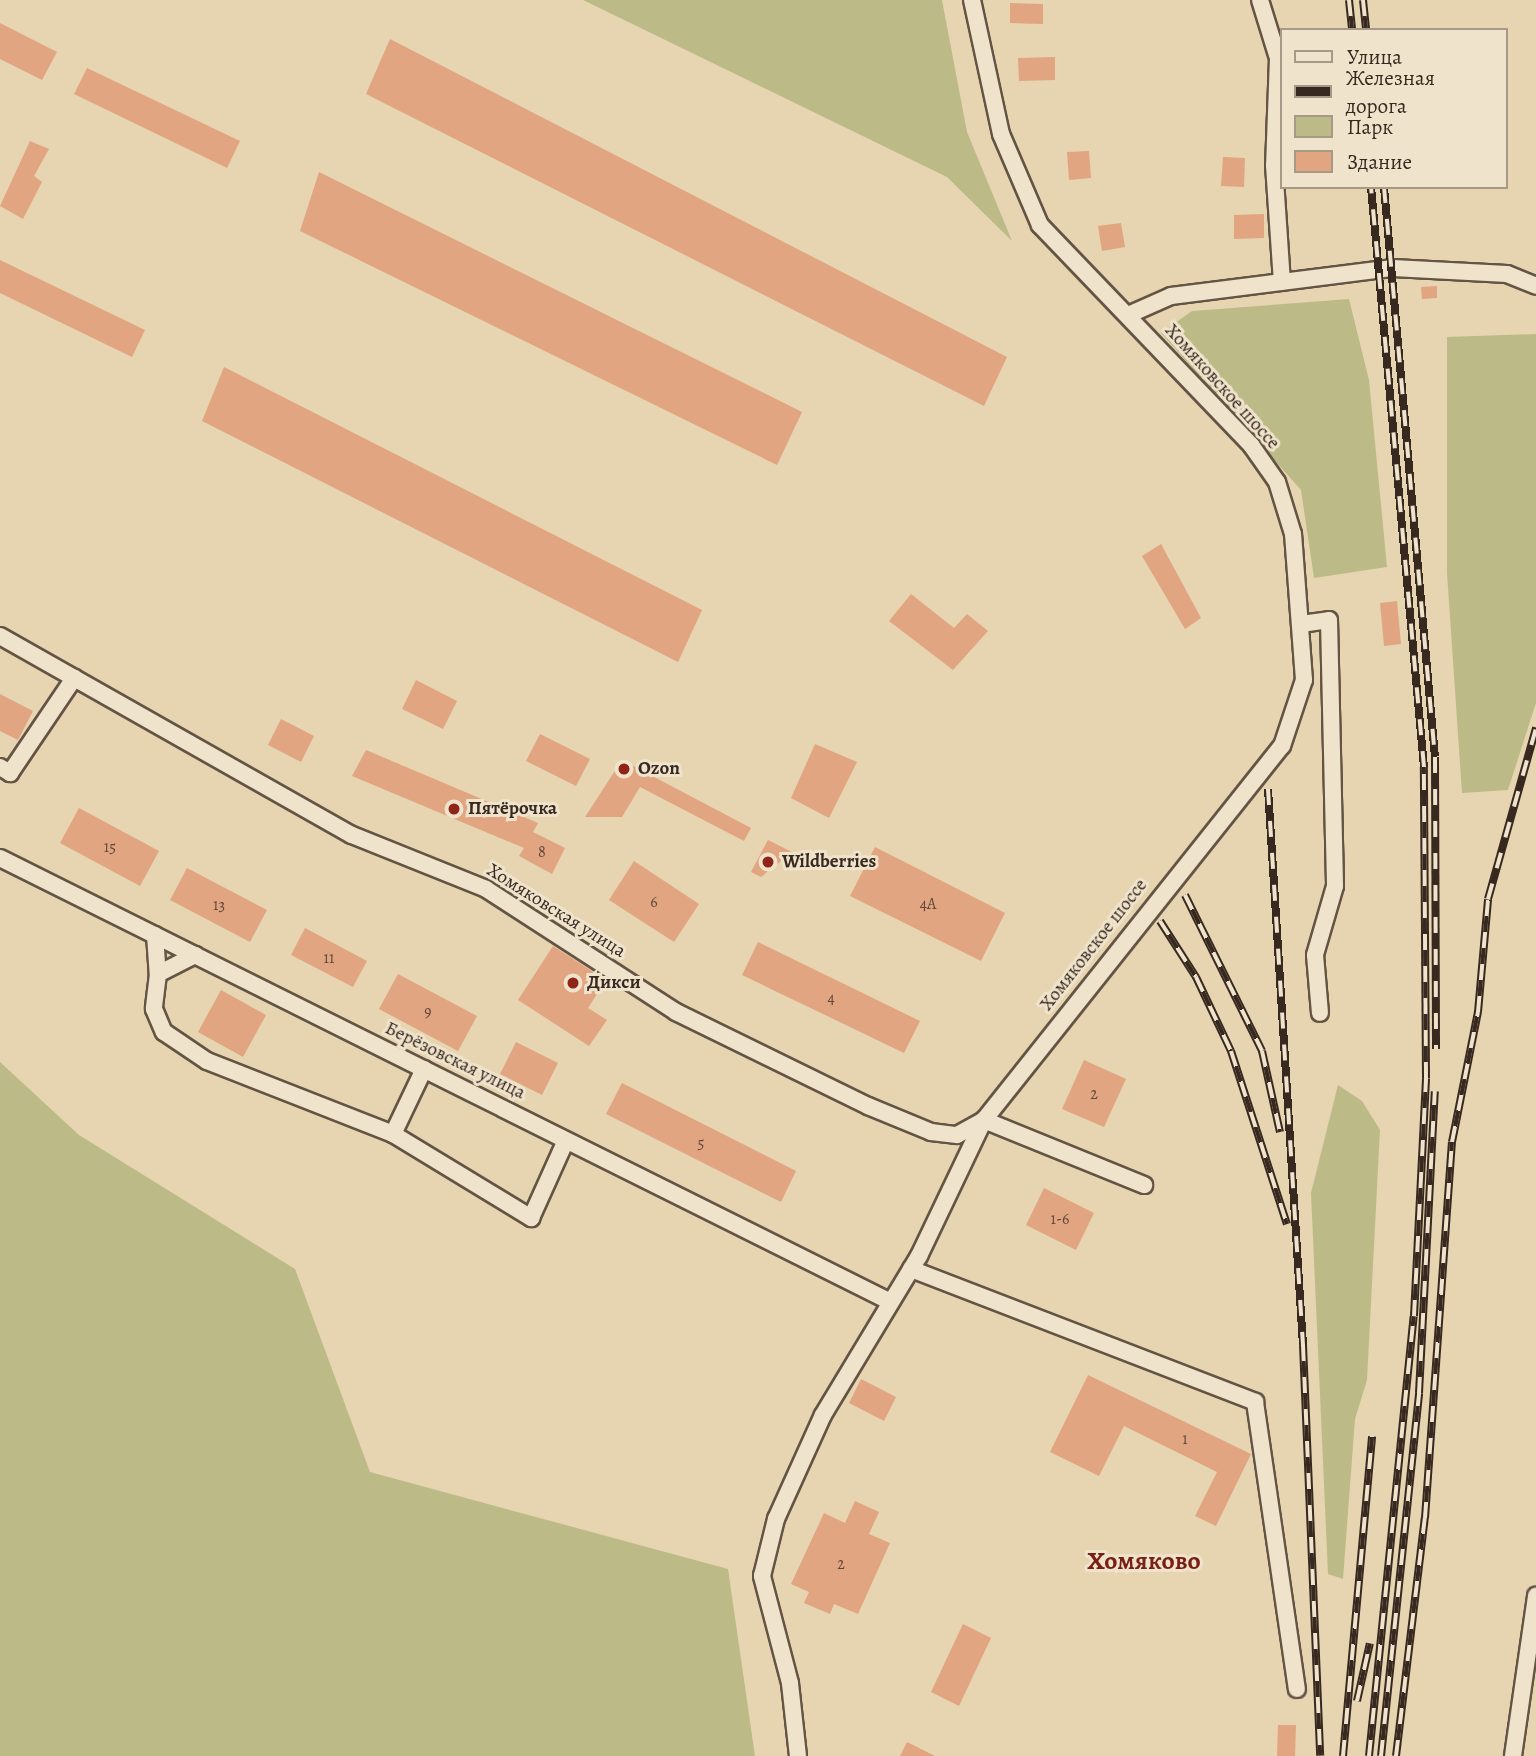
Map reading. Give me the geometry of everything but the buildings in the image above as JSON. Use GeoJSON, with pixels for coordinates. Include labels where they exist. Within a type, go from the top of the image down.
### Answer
{"type":"FeatureCollection","features":[{"type":"Feature","properties":{"kind":"street","name":"Хомяковское шоссе"},"geometry":{"type":"LineString","coordinates":[[972,0],[1001,134],[1040,225],[1128,315],[1278,482],[1293,534],[1304,680],[1282,746],[984,1120]]}},
{"type":"Feature","properties":{"kind":"street"},"geometry":{"type":"LineString","coordinates":[[1261,0],[1278,58],[1274,166],[1282,282]]}},
{"type":"Feature","properties":{"kind":"street"},"geometry":{"type":"LineString","coordinates":[[1128,315],[1171,296],[1393,268],[1461,269],[1507,274],[1536,286]]}},
{"type":"Feature","properties":{"kind":"street"},"geometry":{"type":"LineString","coordinates":[[1301,624],[1329,620],[1335,886],[1315,955],[1320,1013]]}},
{"type":"Feature","properties":{"kind":"street","name":"Хомяковская улица"},"geometry":{"type":"LineString","coordinates":[[0,636],[352,835],[486,889],[676,1012],[868,1106],[931,1132],[957,1135],[984,1120]]}},
{"type":"Feature","properties":{"kind":"street"},"geometry":{"type":"LineString","coordinates":[[0,767],[10,773],[74,678]]}},
{"type":"Feature","properties":{"kind":"street","name":"Берёзовская улица"},"geometry":{"type":"LineString","coordinates":[[0,858],[891,1302]]}},
{"type":"Feature","properties":{"kind":"street"},"geometry":{"type":"LineString","coordinates":[[155,935],[158,974],[153,1009],[164,1032],[207,1061],[393,1135],[531,1218],[566,1140]]}},
{"type":"Feature","properties":{"kind":"street"},"geometry":{"type":"LineString","coordinates":[[158,974],[195,955]]}},
{"type":"Feature","properties":{"kind":"street"},"geometry":{"type":"LineString","coordinates":[[393,1135],[424,1069]]}},
{"type":"Feature","properties":{"kind":"street"},"geometry":{"type":"LineString","coordinates":[[798,1756],[790,1683],[762,1576],[776,1519],[823,1415],[911,1269],[984,1120],[1144,1185]]}},
{"type":"Feature","properties":{"kind":"street"},"geometry":{"type":"LineString","coordinates":[[911,1269],[1255,1402],[1297,1689]]}},
{"type":"Feature","properties":{"kind":"street"},"geometry":{"type":"LineString","coordinates":[[1513,1756],[1536,1596]]}},
{"type":"Feature","properties":{"kind":"green space"},"geometry":{"type":"Polygon","coordinates":[[[583,0],[942,0],[967,132],[1012,241],[947,177],[583,0]]]}},
{"type":"Feature","properties":{"kind":"green space"},"geometry":{"type":"Polygon","coordinates":[[[1349,299],[1369,380],[1387,567],[1314,578],[1301,490],[1161,333],[1192,311],[1349,299]]]}},
{"type":"Feature","properties":{"kind":"green space"},"geometry":{"type":"Polygon","coordinates":[[[1536,334],[1536,703],[1508,790],[1462,793],[1447,573],[1447,337],[1536,334]]]}},
{"type":"Feature","properties":{"kind":"green space"},"geometry":{"type":"Polygon","coordinates":[[[0,1062],[79,1135],[295,1269],[370,1472],[728,1569],[755,1756],[0,1756],[0,1062]]]}},
{"type":"Feature","properties":{"kind":"green space"},"geometry":{"type":"Polygon","coordinates":[[[1338,1085],[1362,1101],[1380,1130],[1367,1380],[1355,1419],[1343,1579],[1328,1574],[1311,1193],[1338,1085]]]}},
{"type":"Feature","properties":{"kind":"railway"},"geometry":{"type":"LineString","coordinates":[[1349,0],[1352,28]]}},
{"type":"Feature","properties":{"kind":"railway"},"geometry":{"type":"LineString","coordinates":[[1363,0],[1366,28]]}},
{"type":"Feature","properties":{"kind":"railway"},"geometry":{"type":"LineString","coordinates":[[1369,1756],[1414,1316],[1426,1078],[1424,767],[1371,189]]}},
{"type":"Feature","properties":{"kind":"railway"},"geometry":{"type":"LineString","coordinates":[[1384,189],[1435,757],[1436,1049]]}},
{"type":"Feature","properties":{"kind":"railway"},"geometry":{"type":"LineString","coordinates":[[1396,1756],[1425,1518],[1452,1142],[1478,1012],[1488,899],[1536,728]]}},
{"type":"Feature","properties":{"kind":"railway"},"geometry":{"type":"LineString","coordinates":[[1268,789],[1303,1345],[1320,1756]]}},
{"type":"Feature","properties":{"kind":"railway"},"geometry":{"type":"LineString","coordinates":[[1185,895],[1262,1051],[1280,1132]]}},
{"type":"Feature","properties":{"kind":"railway"},"geometry":{"type":"LineString","coordinates":[[1160,921],[1196,977],[1231,1051],[1287,1224]]}},
{"type":"Feature","properties":{"kind":"railway"},"geometry":{"type":"LineString","coordinates":[[1381,1756],[1419,1393],[1435,1091]]}},
{"type":"Feature","properties":{"kind":"railway"},"geometry":{"type":"LineString","coordinates":[[1343,1756],[1372,1436]]}},
{"type":"Feature","properties":{"kind":"railway"},"geometry":{"type":"LineString","coordinates":[[1357,1701],[1370,1643]]}},
{"type":"Feature","properties":{"kind":"place","name":"Ozon"},"geometry":{"type":"Point","coordinates":[624,769]}},
{"type":"Feature","properties":{"kind":"place","name":"Пятёрочка"},"geometry":{"type":"Point","coordinates":[454,809]}},
{"type":"Feature","properties":{"kind":"place","name":"Wildberries"},"geometry":{"type":"Point","coordinates":[768,862]}},
{"type":"Feature","properties":{"kind":"place","name":"Дикси"},"geometry":{"type":"Point","coordinates":[573,983]}},
{"type":"Feature","properties":{"kind":"district","name":"Хомяково"},"geometry":{"type":"Point","coordinates":[1144,1561]}}]}
